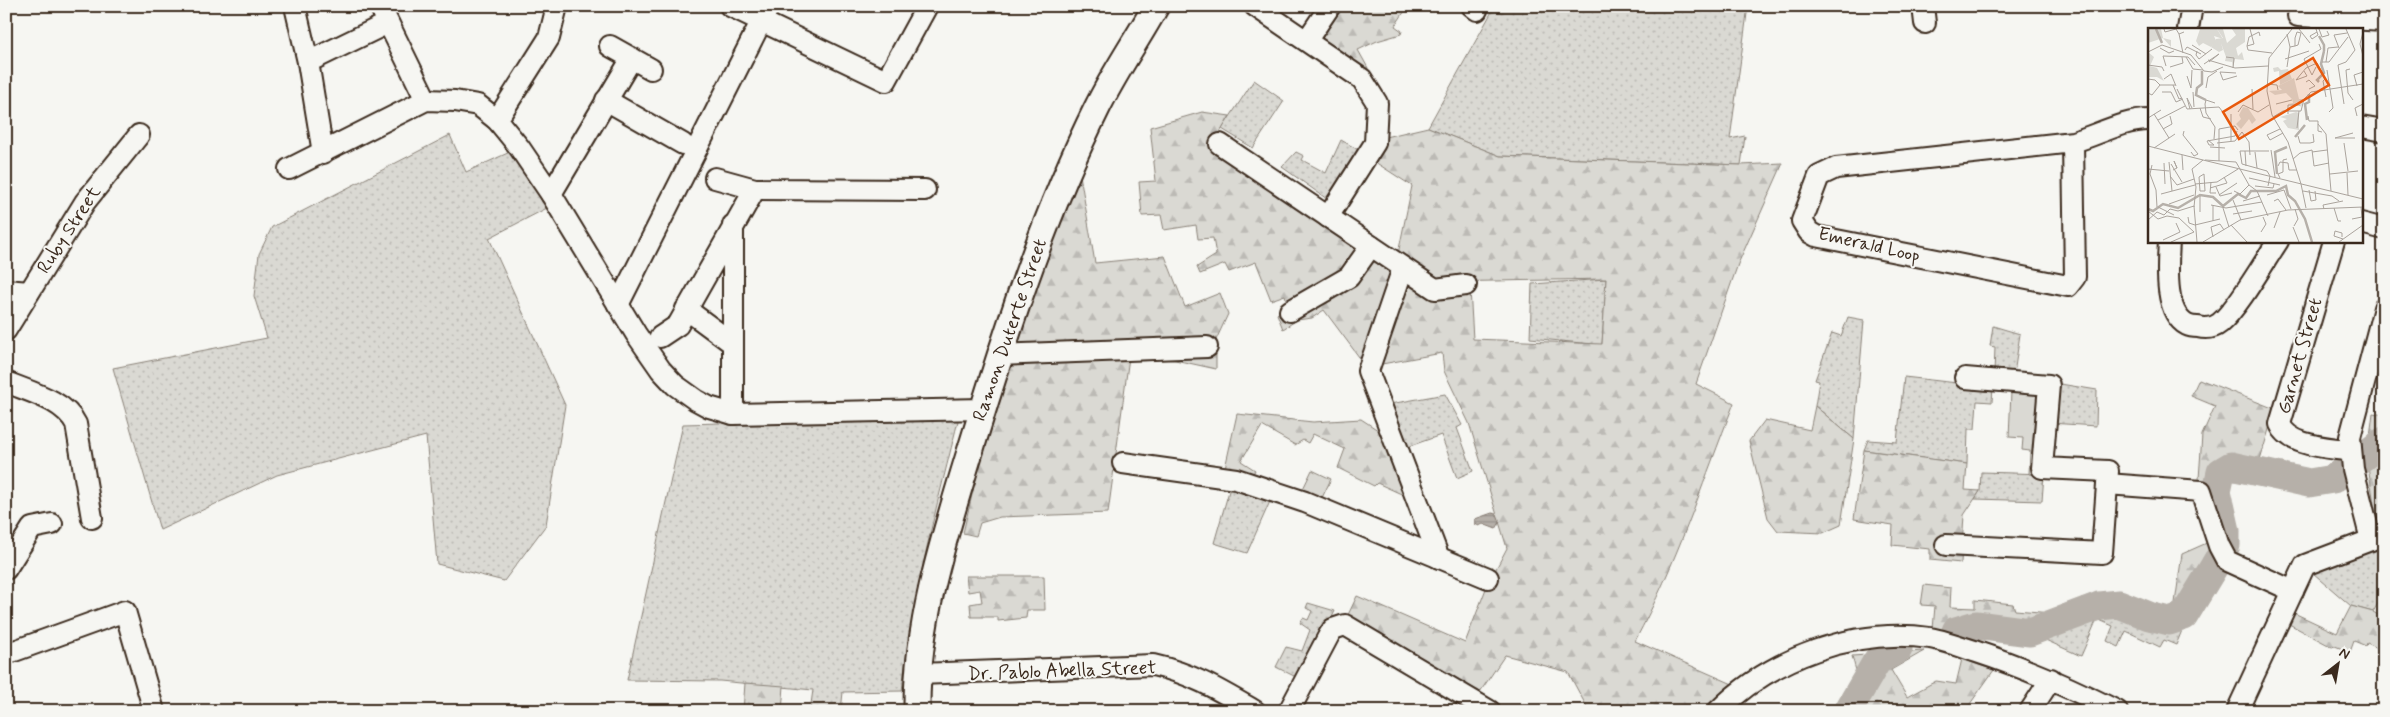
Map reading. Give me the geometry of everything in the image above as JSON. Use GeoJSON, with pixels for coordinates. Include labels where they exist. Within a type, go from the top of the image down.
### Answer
{"type":"FeatureCollection","features":[{"type":"Feature","properties":{"kind":"main road","name":"Ramon Duterte Street"},"geometry":{"type":"LineString","coordinates":[[918,711],[919,674],[926,625],[942,552],[999,354],[1031,262],[1098,105],[1156,6]]}},
{"type":"Feature","properties":{"kind":"street"},"geometry":{"type":"LineString","coordinates":[[295,6],[308,62],[323,153]]}},
{"type":"Feature","properties":{"kind":"street"},"geometry":{"type":"LineString","coordinates":[[497,120],[549,38],[558,6]]}},
{"type":"Feature","properties":{"kind":"street"},"geometry":{"type":"LineString","coordinates":[[730,6],[765,14],[886,81],[927,6]]}},
{"type":"Feature","properties":{"kind":"street"},"geometry":{"type":"LineString","coordinates":[[1255,6],[1362,79],[1377,103],[1375,143],[1328,217]]}},
{"type":"Feature","properties":{"kind":"street"},"geometry":{"type":"LineString","coordinates":[[1307,40],[1330,6]]}},
{"type":"Feature","properties":{"kind":"street"},"geometry":{"type":"LineString","coordinates":[[2188,28],[2192,6]]}},
{"type":"Feature","properties":{"kind":"street"},"geometry":{"type":"LineString","coordinates":[[618,305],[765,14]]}},
{"type":"Feature","properties":{"kind":"street"},"geometry":{"type":"LineString","coordinates":[[308,62],[384,15],[426,100]]}},
{"type":"Feature","properties":{"kind":"street"},"geometry":{"type":"LineString","coordinates":[[2298,17],[2384,21]]}},
{"type":"Feature","properties":{"kind":"street"},"geometry":{"type":"LineString","coordinates":[[610,46],[651,69]]}},
{"type":"Feature","properties":{"kind":"street"},"geometry":{"type":"LineString","coordinates":[[551,194],[632,58]]}},
{"type":"Feature","properties":{"kind":"street"},"geometry":{"type":"LineString","coordinates":[[289,169],[426,100],[455,101],[478,105],[497,120],[519,147],[551,194],[618,305],[661,370],[675,385],[710,407],[734,414],[983,409]]}},
{"type":"Feature","properties":{"kind":"street"},"geometry":{"type":"LineString","coordinates":[[606,100],[683,144]]}},
{"type":"Feature","properties":{"kind":"street","name":"Emerald Loop"},"geometry":{"type":"LineString","coordinates":[[2073,142],[2075,277],[2068,286],[1816,236],[1809,232],[1802,221],[1819,176],[1836,168],[2073,142],[2095,136],[2126,122],[2148,120]]}},
{"type":"Feature","properties":{"kind":"street"},"geometry":{"type":"LineString","coordinates":[[2362,127],[2384,131]]}},
{"type":"Feature","properties":{"kind":"street","name":"Ruby Street"},"geometry":{"type":"LineString","coordinates":[[6,330],[85,202],[139,135]]}},
{"type":"Feature","properties":{"kind":"street"},"geometry":{"type":"LineString","coordinates":[[1220,144],[1435,289],[1466,285]]}},
{"type":"Feature","properties":{"kind":"street"},"geometry":{"type":"LineString","coordinates":[[715,178],[755,189],[925,190]]}},
{"type":"Feature","properties":{"kind":"street"},"geometry":{"type":"LineString","coordinates":[[660,338],[678,325],[755,189]]}},
{"type":"Feature","properties":{"kind":"street"},"geometry":{"type":"LineString","coordinates":[[2362,223],[2384,229]]}},
{"type":"Feature","properties":{"kind":"street"},"geometry":{"type":"LineString","coordinates":[[733,225],[732,342],[734,414]]}},
{"type":"Feature","properties":{"kind":"street"},"geometry":{"type":"LineString","coordinates":[[2169,242],[2167,275],[2170,297],[2177,314],[2187,325],[2206,329],[2219,324],[2232,310],[2277,242]]}},
{"type":"Feature","properties":{"kind":"street","name":"Garnet Street"},"geometry":{"type":"LineString","coordinates":[[2334,242],[2280,424],[2287,435],[2352,459]]}},
{"type":"Feature","properties":{"kind":"street"},"geometry":{"type":"LineString","coordinates":[[1290,311],[1349,278],[1371,246]]}},
{"type":"Feature","properties":{"kind":"street"},"geometry":{"type":"LineString","coordinates":[[1403,268],[1368,371],[1439,558]]}},
{"type":"Feature","properties":{"kind":"street"},"geometry":{"type":"LineString","coordinates":[[6,290],[29,292]]}},
{"type":"Feature","properties":{"kind":"street"},"geometry":{"type":"LineString","coordinates":[[2237,711],[2306,566],[2377,538],[2352,459],[2352,422],[2384,308]]}},
{"type":"Feature","properties":{"kind":"street"},"geometry":{"type":"LineString","coordinates":[[686,309],[732,342]]}},
{"type":"Feature","properties":{"kind":"street"},"geometry":{"type":"LineString","coordinates":[[999,354],[1207,347]]}},
{"type":"Feature","properties":{"kind":"street"},"geometry":{"type":"LineString","coordinates":[[1946,545],[2102,553],[2108,472],[2042,468],[2049,385],[1965,378]]}},
{"type":"Feature","properties":{"kind":"street"},"geometry":{"type":"LineString","coordinates":[[6,382],[63,407],[71,415],[76,424],[92,518]]}},
{"type":"Feature","properties":{"kind":"street"},"geometry":{"type":"LineString","coordinates":[[1123,463],[1236,478],[1306,502],[1488,578]]}},
{"type":"Feature","properties":{"kind":"street"},"geometry":{"type":"LineString","coordinates":[[2107,484],[2201,491],[2218,546],[2227,561],[2293,591]]}},
{"type":"Feature","properties":{"kind":"street"},"geometry":{"type":"LineString","coordinates":[[6,569],[32,528],[52,524]]}},
{"type":"Feature","properties":{"kind":"street"},"geometry":{"type":"LineString","coordinates":[[6,654],[125,611],[154,711]]}},
{"type":"Feature","properties":{"kind":"street"},"geometry":{"type":"LineString","coordinates":[[1289,711],[1333,629],[1345,625],[1490,711]]}},
{"type":"Feature","properties":{"kind":"street"},"geometry":{"type":"LineString","coordinates":[[1718,711],[1747,686],[1800,656],[1843,642],[1897,637],[1928,638],[1993,657],[2051,679],[2117,711]]}},
{"type":"Feature","properties":{"kind":"street","name":"Dr. Pablo Abella Street"},"geometry":{"type":"LineString","coordinates":[[919,674],[1153,665],[1181,671],[1255,711]]}},
{"type":"Feature","properties":{"kind":"street"},"geometry":{"type":"LineString","coordinates":[[2030,711],[2051,679]]}},
{"type":"Feature","properties":{"kind":"green space"},"geometry":{"type":"Polygon","coordinates":[[[1338,6],[1408,6],[1395,26],[1402,31],[1401,34],[1377,41],[1358,50],[1368,68],[1367,75],[1316,40],[1338,6]]]}},
{"type":"Feature","properties":{"kind":"green space"},"geometry":{"type":"Polygon","coordinates":[[[1495,6],[1748,6],[1730,139],[1745,136],[1741,165],[1500,156],[1428,127],[1495,6]]]}},
{"type":"Feature","properties":{"kind":"green space"},"geometry":{"type":"Polygon","coordinates":[[[1254,80],[1284,101],[1253,148],[1222,129],[1254,80]]]}},
{"type":"Feature","properties":{"kind":"green space"},"geometry":{"type":"Polygon","coordinates":[[[1202,112],[1230,116],[1211,147],[1398,274],[1362,361],[1324,310],[1312,318],[1297,320],[1283,329],[1277,314],[1288,305],[1285,295],[1271,300],[1256,262],[1229,272],[1225,264],[1200,274],[1197,267],[1216,255],[1213,238],[1198,239],[1196,225],[1164,230],[1161,215],[1142,216],[1139,182],[1156,181],[1150,127],[1202,112]]]}},
{"type":"Feature","properties":{"kind":"green space"},"geometry":{"type":"Polygon","coordinates":[[[1428,127],[1500,156],[1741,165],[1783,163],[1738,264],[1696,384],[1734,403],[1676,553],[1635,641],[1737,686],[1708,711],[1589,711],[1568,672],[1505,655],[1480,692],[1347,617],[1357,596],[1465,643],[1487,586],[1507,548],[1469,423],[1444,371],[1442,353],[1371,366],[1402,277],[1470,289],[1473,339],[1602,344],[1606,279],[1439,282],[1398,254],[1412,186],[1375,162],[1385,137],[1428,127]]]}},
{"type":"Feature","properties":{"kind":"green space"},"geometry":{"type":"Polygon","coordinates":[[[450,135],[466,172],[510,152],[520,160],[547,208],[489,238],[565,405],[546,525],[504,581],[437,564],[426,436],[277,475],[160,530],[113,368],[267,338],[254,296],[259,254],[272,227],[450,135]]]}},
{"type":"Feature","properties":{"kind":"green space"},"geometry":{"type":"Polygon","coordinates":[[[1341,140],[1362,152],[1327,199],[1282,167],[1296,152],[1304,156],[1302,160],[1326,173],[1341,140]]]}},
{"type":"Feature","properties":{"kind":"green space"},"geometry":{"type":"Polygon","coordinates":[[[1079,169],[1095,263],[1165,256],[1185,307],[1220,293],[1228,314],[1216,340],[1216,369],[1175,360],[1129,357],[1108,513],[1000,517],[980,523],[976,536],[963,533],[988,427],[1060,208],[1079,169]]]}},
{"type":"Feature","properties":{"kind":"green space"},"geometry":{"type":"Polygon","coordinates":[[[1606,279],[1602,345],[1530,338],[1532,284],[1606,279]]]}},
{"type":"Feature","properties":{"kind":"green space"},"geometry":{"type":"Polygon","coordinates":[[[1848,317],[1864,320],[1854,439],[1815,406],[1819,381],[1815,380],[1832,333],[1841,336],[1848,317]]]}},
{"type":"Feature","properties":{"kind":"green space"},"geometry":{"type":"Polygon","coordinates":[[[1993,326],[2020,334],[2014,374],[1994,374],[1995,347],[1990,346],[1993,326]]]}},
{"type":"Feature","properties":{"kind":"green space"},"geometry":{"type":"Polygon","coordinates":[[[1904,377],[1993,387],[1992,402],[1977,401],[1975,429],[1968,429],[1967,464],[1864,450],[1868,440],[1897,442],[1904,377]]]}},
{"type":"Feature","properties":{"kind":"green space"},"geometry":{"type":"Polygon","coordinates":[[[2199,379],[2275,409],[2256,473],[2232,472],[2228,489],[2239,543],[2221,565],[2211,587],[2206,585],[2183,628],[2170,628],[2123,612],[2108,610],[2025,644],[1982,628],[1976,642],[1933,629],[1935,606],[1921,605],[1924,585],[1951,588],[1950,607],[1975,608],[1975,600],[2013,604],[2015,610],[2064,614],[2097,602],[2174,610],[2182,554],[2209,542],[2220,529],[2199,479],[2202,435],[2215,406],[2191,396],[2199,379]]]}},
{"type":"Feature","properties":{"kind":"green space"},"geometry":{"type":"Polygon","coordinates":[[[2054,383],[2097,390],[2096,426],[2050,423],[2054,383]]]}},
{"type":"Feature","properties":{"kind":"green space"},"geometry":{"type":"Polygon","coordinates":[[[2042,390],[2039,475],[2029,474],[2030,451],[2022,450],[2023,438],[2009,437],[2011,392],[2042,390]]]}},
{"type":"Feature","properties":{"kind":"green space"},"geometry":{"type":"Polygon","coordinates":[[[1445,394],[1462,425],[1457,428],[1473,471],[1457,478],[1441,435],[1407,447],[1390,404],[1445,394]]]}},
{"type":"Feature","properties":{"kind":"green space"},"geometry":{"type":"Polygon","coordinates":[[[1815,406],[1854,439],[1841,525],[1823,533],[1778,531],[1768,518],[1749,441],[1765,420],[1810,430],[1815,406]]]}},
{"type":"Feature","properties":{"kind":"green space"},"geometry":{"type":"Polygon","coordinates":[[[960,413],[934,516],[919,586],[906,656],[902,691],[843,692],[841,711],[810,711],[813,690],[720,681],[627,680],[683,424],[721,423],[736,417],[960,413]]]}},
{"type":"Feature","properties":{"kind":"green space"},"geometry":{"type":"Polygon","coordinates":[[[2373,413],[2384,415],[2384,519],[2377,522],[2367,460],[2373,413]]]}},
{"type":"Feature","properties":{"kind":"green space"},"geometry":{"type":"Polygon","coordinates":[[[1237,414],[1313,422],[1361,419],[1384,434],[1408,497],[1377,483],[1374,486],[1338,468],[1345,449],[1313,434],[1308,443],[1303,440],[1295,445],[1262,426],[1241,461],[1255,470],[1252,476],[1225,468],[1237,414]]]}},
{"type":"Feature","properties":{"kind":"green space"},"geometry":{"type":"Polygon","coordinates":[[[1864,450],[1967,464],[1965,490],[1980,491],[1964,515],[1961,563],[1930,560],[1930,549],[1892,545],[1893,525],[1854,519],[1864,450]]]}},
{"type":"Feature","properties":{"kind":"green space"},"geometry":{"type":"Polygon","coordinates":[[[1312,470],[1331,479],[1320,502],[1301,493],[1312,470]]]}},
{"type":"Feature","properties":{"kind":"green space"},"geometry":{"type":"Polygon","coordinates":[[[1981,472],[2044,474],[2042,501],[1975,499],[1980,491],[1981,472]]]}},
{"type":"Feature","properties":{"kind":"green space"},"geometry":{"type":"Polygon","coordinates":[[[1231,484],[1272,497],[1247,553],[1214,543],[1231,484]]]}},
{"type":"Feature","properties":{"kind":"green space"},"geometry":{"type":"Polygon","coordinates":[[[2384,540],[2384,593],[2373,612],[2351,606],[2313,573],[2384,540]]]}},
{"type":"Feature","properties":{"kind":"green space"},"geometry":{"type":"Polygon","coordinates":[[[966,576],[1044,576],[1045,610],[1027,610],[1026,618],[998,621],[998,617],[971,617],[970,604],[982,602],[980,590],[968,592],[966,576]]]}},
{"type":"Feature","properties":{"kind":"green space"},"geometry":{"type":"Polygon","coordinates":[[[1308,603],[1335,611],[1302,680],[1276,667],[1286,647],[1302,651],[1310,630],[1300,623],[1303,618],[1308,620],[1312,611],[1306,608],[1308,603]]]}},
{"type":"Feature","properties":{"kind":"green space"},"geometry":{"type":"Polygon","coordinates":[[[2351,606],[2373,612],[2384,618],[2384,651],[2367,643],[2366,646],[2354,641],[2350,652],[2335,646],[2332,647],[2289,624],[2294,613],[2337,633],[2351,606]]]}},
{"type":"Feature","properties":{"kind":"green space"},"geometry":{"type":"Polygon","coordinates":[[[2108,610],[2164,626],[2183,628],[2176,645],[2164,640],[2160,647],[2126,631],[2119,647],[2107,641],[2113,626],[2097,619],[2081,656],[2041,638],[2108,610]]]}},
{"type":"Feature","properties":{"kind":"green space"},"geometry":{"type":"Polygon","coordinates":[[[1924,651],[1891,670],[1907,697],[1936,681],[1956,684],[1962,659],[1994,670],[1965,711],[1845,711],[1851,690],[1860,685],[1852,656],[1924,651]]]}},
{"type":"Feature","properties":{"kind":"green space"},"geometry":{"type":"Polygon","coordinates":[[[745,683],[784,686],[782,711],[743,711],[745,683]]]}},
{"type":"Feature","properties":{"kind":"shaded area"},"geometry":{"type":"Polygon","coordinates":[[[1492,513],[1497,514],[1500,522],[1496,529],[1483,524],[1479,526],[1475,524],[1475,519],[1492,513]]]}},
{"type":"Feature","properties":{"kind":"waterway"},"geometry":{"type":"LineString","coordinates":[[2226,545],[2226,531],[2217,491],[2221,472],[2231,466],[2309,483],[2333,479],[2384,441]]}},
{"type":"Feature","properties":{"kind":"waterway"},"geometry":{"type":"LineString","coordinates":[[1956,631],[1976,625],[2030,632],[2099,606],[2119,604],[2149,616],[2169,621],[2184,616],[2218,560]]}},
{"type":"Feature","properties":{"kind":"waterway"},"geometry":{"type":"LineString","coordinates":[[1848,711],[1877,661],[1898,649]]}}]}
